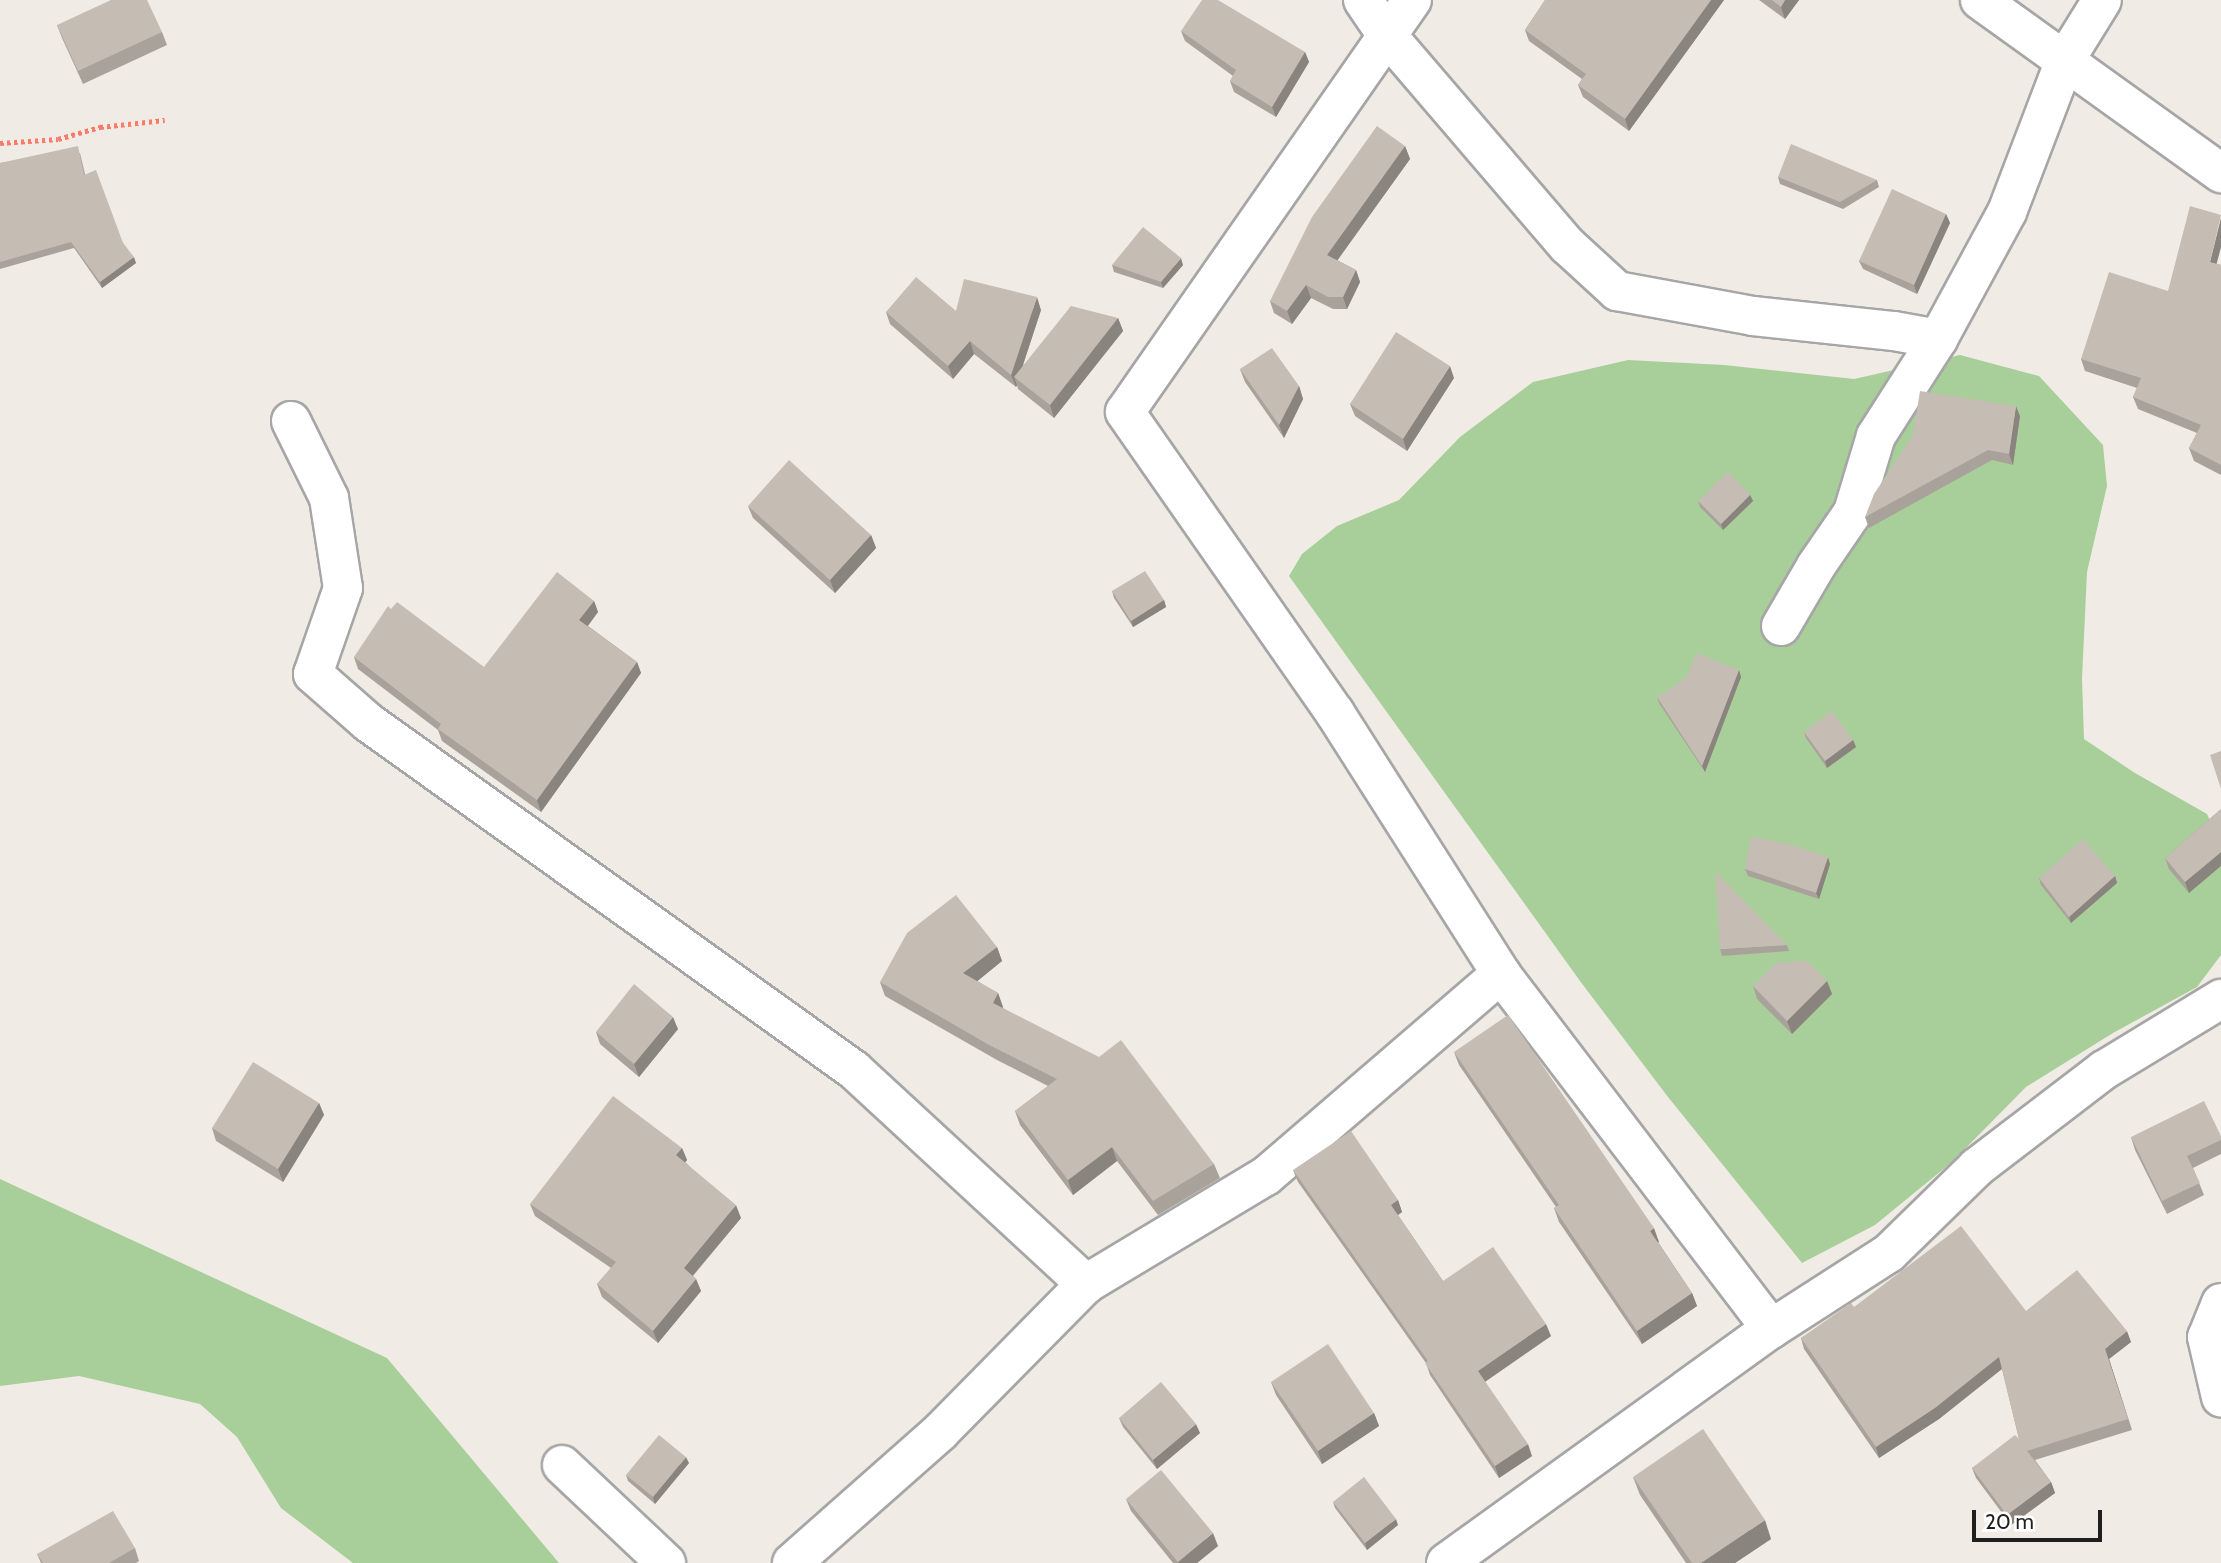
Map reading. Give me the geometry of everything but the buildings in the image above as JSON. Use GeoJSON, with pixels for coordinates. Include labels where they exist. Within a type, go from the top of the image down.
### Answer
{"type":"FeatureCollection","features":[{"type":"Feature","properties":{"kind":"street"},"geometry":{"type":"LineString","coordinates":[[1363,0],[1386,34],[1568,246],[1617,291],[1753,316],[1894,331],[1938,340]]}},
{"type":"Feature","properties":{"kind":"street"},"geometry":{"type":"LineString","coordinates":[[1412,0],[1125,412],[1335,713],[1501,974],[1771,1329]]}},
{"type":"Feature","properties":{"kind":"street"},"geometry":{"type":"LineString","coordinates":[[1980,0],[2221,173]]}},
{"type":"Feature","properties":{"kind":"street"},"geometry":{"type":"LineString","coordinates":[[1781,626],[1816,566],[1853,512],[1876,436],[1938,340],[2007,212],[2065,60],[2102,0]]}},
{"type":"Feature","properties":{"kind":"street"},"geometry":{"type":"LineString","coordinates":[[291,421],[329,498],[343,588],[313,674],[369,723],[854,1070],[1086,1284]]}},
{"type":"Feature","properties":{"kind":"street"},"geometry":{"type":"LineString","coordinates":[[792,1563],[940,1432],[1086,1284],[1266,1176],[1501,974]]}},
{"type":"Feature","properties":{"kind":"street"},"geometry":{"type":"LineString","coordinates":[[1446,1563],[1771,1329],[1889,1253],[1977,1167],[2104,1070],[2221,999]]}},
{"type":"Feature","properties":{"kind":"street"},"geometry":{"type":"LineString","coordinates":[[2221,1303],[2207,1338],[2221,1397]]}},
{"type":"Feature","properties":{"kind":"street"},"geometry":{"type":"LineString","coordinates":[[562,1465],[648,1558]]}},
{"type":"Feature","properties":{"kind":"path"},"geometry":{"type":"LineString","coordinates":[[0,143],[58,139],[100,127],[165,120]]}},
{"type":"Feature","properties":{"kind":"green space"},"geometry":{"type":"Polygon","coordinates":[[[1960,355],[2039,376],[2103,445],[2107,486],[2087,572],[2082,679],[2084,739],[2135,773],[2207,814],[2221,844],[2221,955],[2197,987],[2113,1033],[2026,1087],[1952,1162],[1875,1225],[1802,1263],[1668,1097],[1580,981],[1289,576],[1302,554],[1337,526],[1399,500],[1460,437],[1533,382],[1628,360],[1724,365],[1854,379],[1960,355]]]}},
{"type":"Feature","properties":{"kind":"green space"},"geometry":{"type":"Polygon","coordinates":[[[0,1179],[387,1358],[559,1563],[353,1563],[281,1508],[237,1437],[200,1404],[79,1376],[0,1386],[0,1179]]]}}]}
